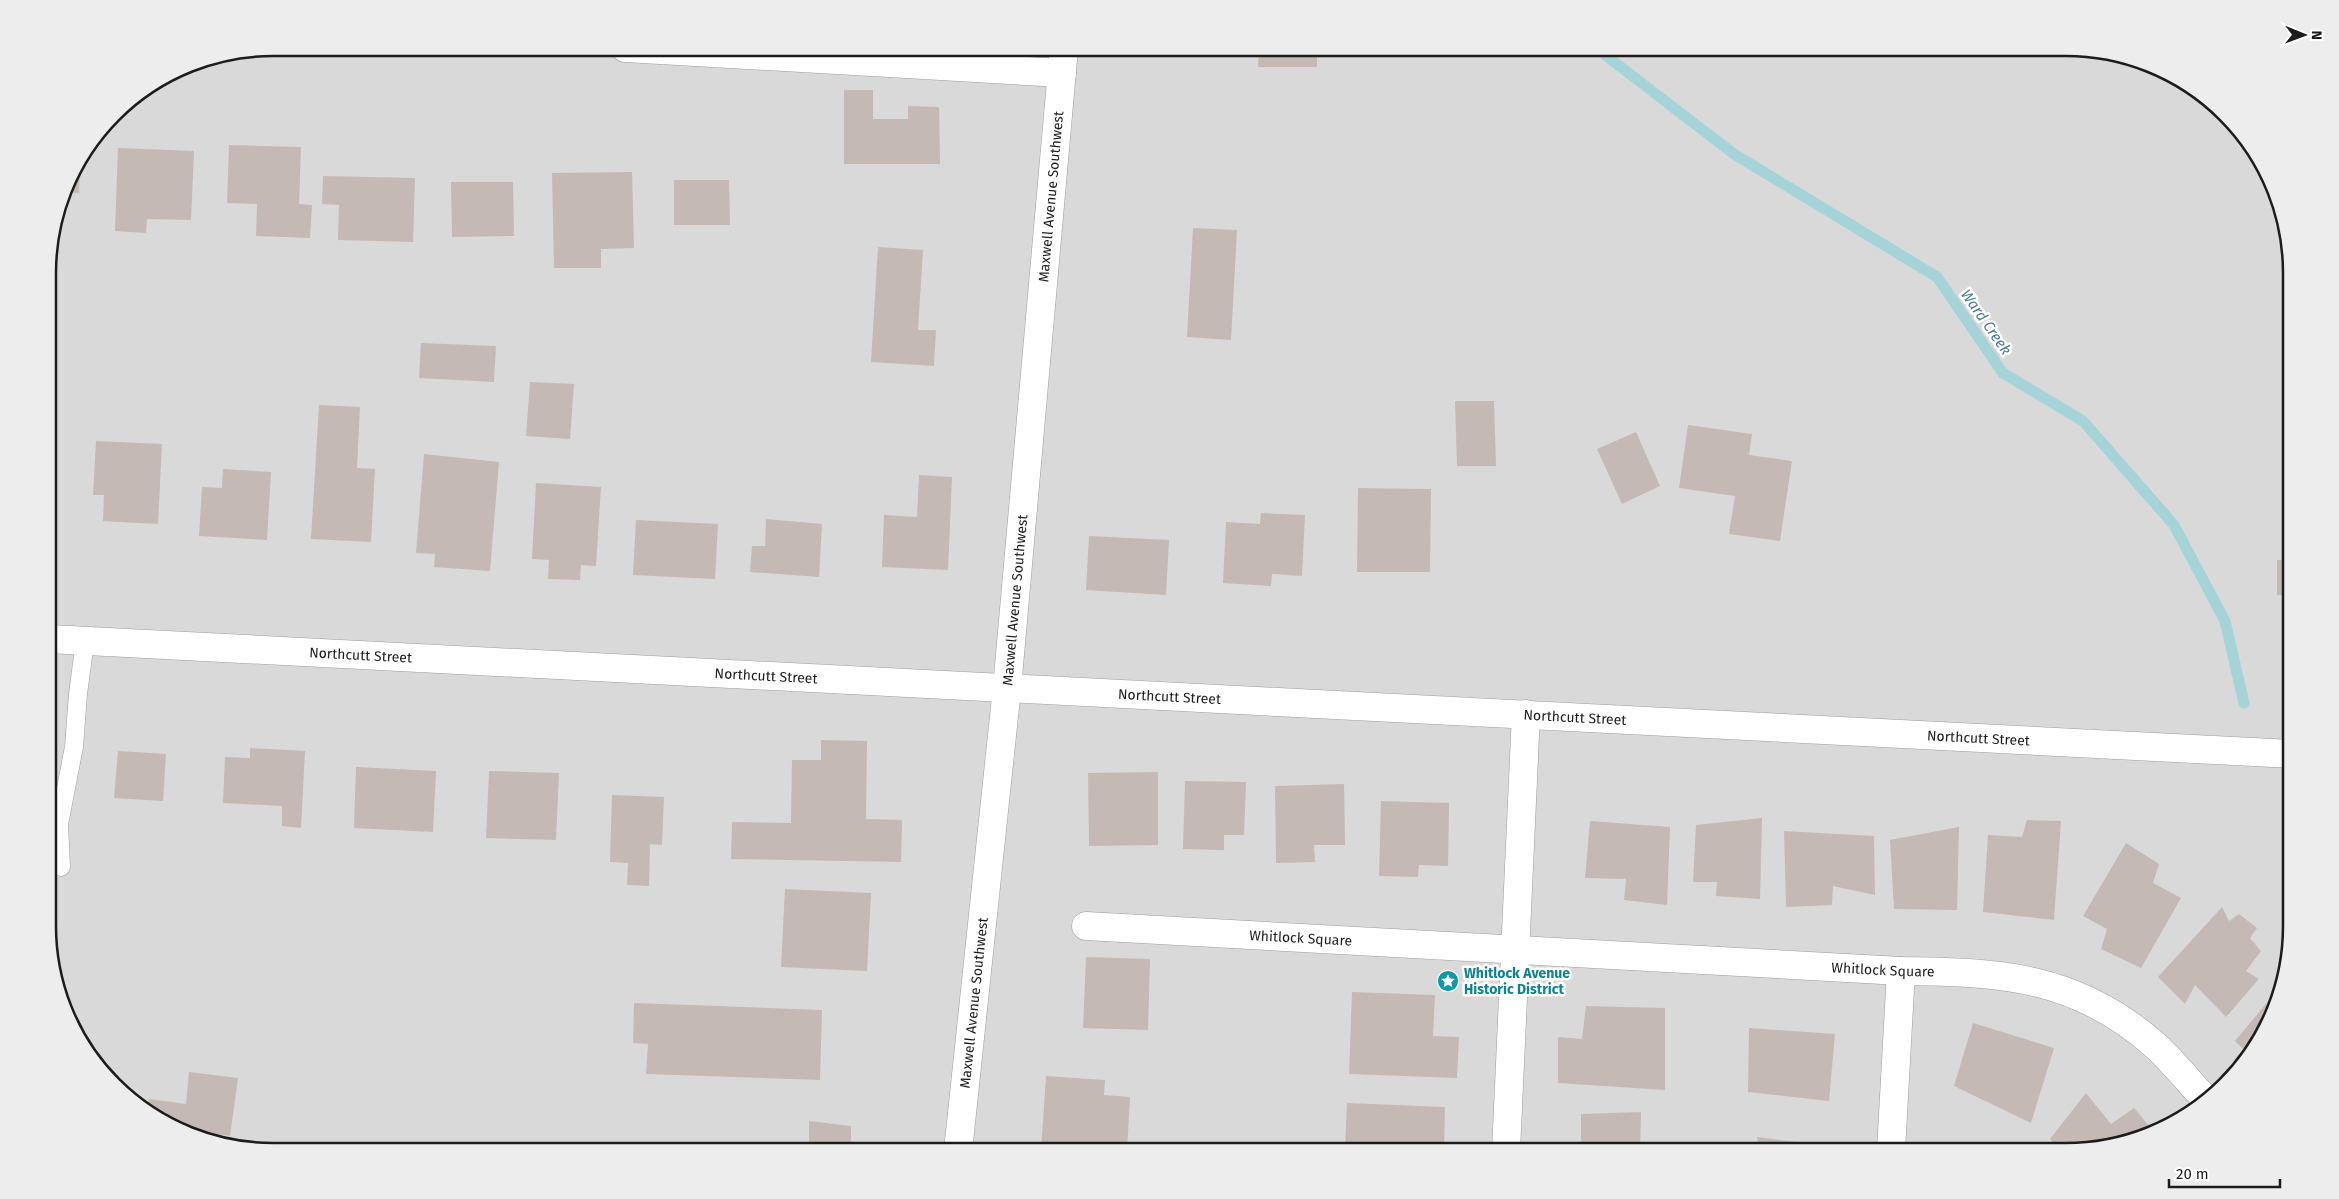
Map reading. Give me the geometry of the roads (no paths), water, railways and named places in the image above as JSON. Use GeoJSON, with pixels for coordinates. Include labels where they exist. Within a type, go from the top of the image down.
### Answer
{"type":"FeatureCollection","features":[{"type":"Feature","properties":{"kind":"street"},"geometry":{"type":"LineString","coordinates":[[917,56],[1063,60]]}},
{"type":"Feature","properties":{"kind":"street","name":"Maxwell Avenue Southwest"},"geometry":{"type":"LineString","coordinates":[[959,1143],[1007,688],[1063,60]]}},
{"type":"Feature","properties":{"kind":"street","name":"Northcutt Street"},"geometry":{"type":"LineString","coordinates":[[56,639],[2283,754]]}},
{"type":"Feature","properties":{"kind":"street"},"geometry":{"type":"LineString","coordinates":[[1506,1143],[1517,950],[1526,714]]}},
{"type":"Feature","properties":{"kind":"street","name":"Whitlock Square"},"geometry":{"type":"LineString","coordinates":[[1086,926],[1901,971],[1973,971],[2030,979],[2080,996],[2119,1018],[2157,1047],[2202,1095]]}},
{"type":"Feature","properties":{"kind":"street"},"geometry":{"type":"LineString","coordinates":[[1891,1143],[1901,971]]}},
{"type":"Feature","properties":{"kind":"lane"},"geometry":{"type":"LineString","coordinates":[[61,867],[59,824],[74,747],[85,641]]}},
{"type":"Feature","properties":{"kind":"waterway","name":"Ward Creek"},"geometry":{"type":"LineString","coordinates":[[1606,56],[1734,154],[1937,277],[2003,373],[2083,421],[2174,525],[2225,621],[2244,703]]}},
{"type":"Feature","properties":{"kind":"place","name":"Whitlock Avenue Historic District"},"geometry":{"type":"Point","coordinates":[1448,981]}}]}
